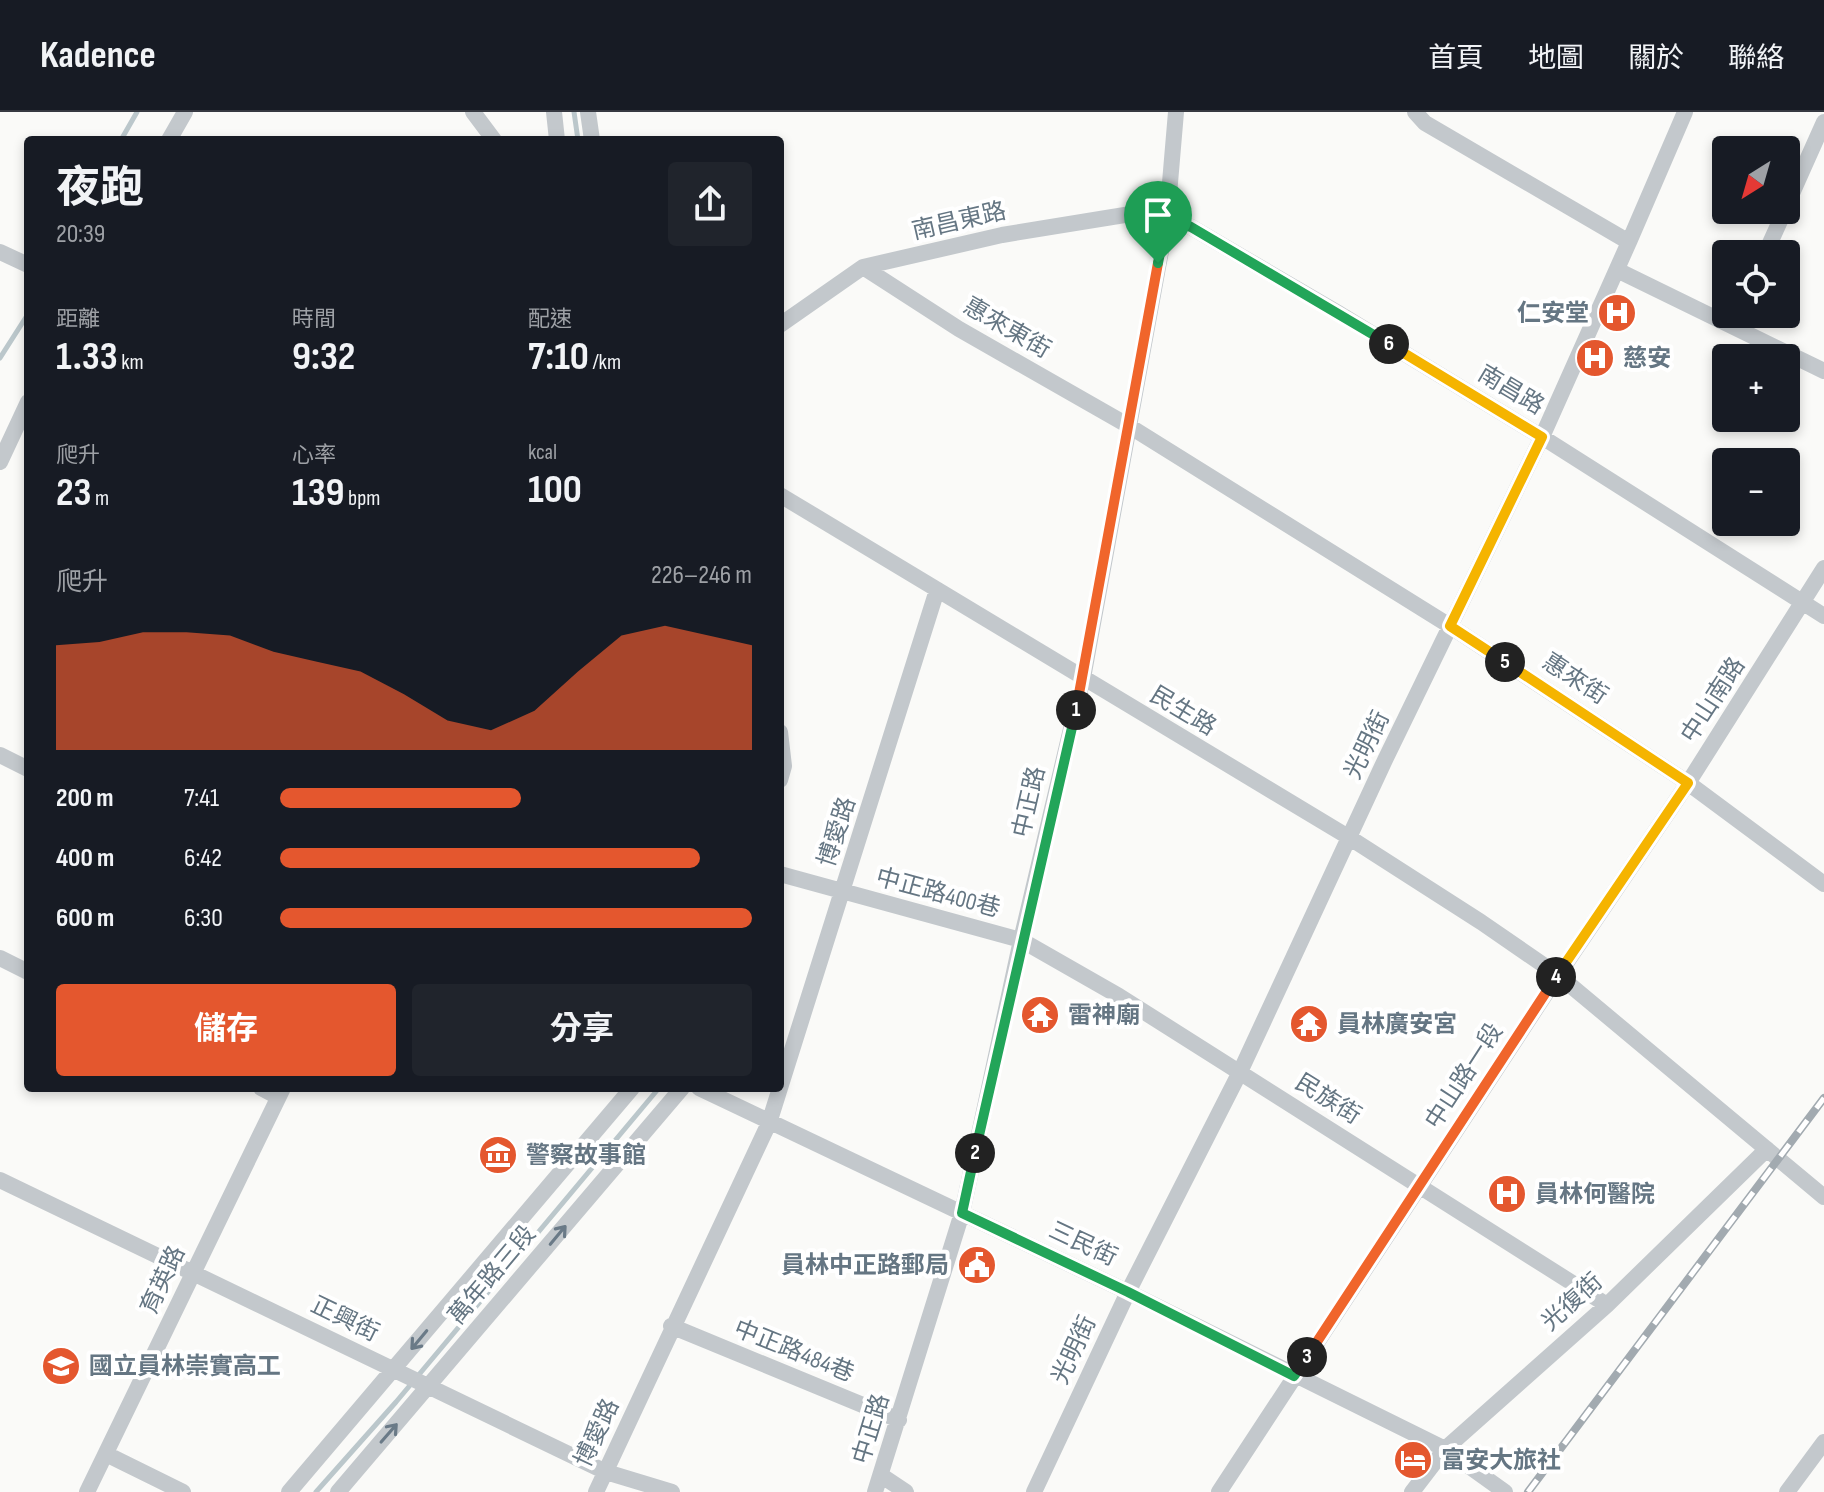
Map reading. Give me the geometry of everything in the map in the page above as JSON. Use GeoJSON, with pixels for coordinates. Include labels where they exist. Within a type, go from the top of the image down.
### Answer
{"type":"FeatureCollection","features":[{"type":"Feature","properties":{"kind":"street"},"geometry":{"type":"LineString","coordinates":[[473,112],[491,136]]}},
{"type":"Feature","properties":{"kind":"street"},"geometry":{"type":"LineString","coordinates":[[554,112],[557,136]]}},
{"type":"Feature","properties":{"kind":"street"},"geometry":{"type":"LineString","coordinates":[[588,112],[591,136]]}},
{"type":"Feature","properties":{"kind":"street","name":"中正路"},"geometry":{"type":"LineString","coordinates":[[879,1484],[962,1213],[1021,940],[1083,678],[1167,218],[1176,112]]}},
{"type":"Feature","properties":{"kind":"street"},"geometry":{"type":"LineString","coordinates":[[1415,112],[1425,123],[1629,242]]}},
{"type":"Feature","properties":{"kind":"street","name":"光明街"},"geometry":{"type":"LineString","coordinates":[[1034,1492],[1128,1292],[1240,1072],[1542,437],[1685,112]]}},
{"type":"Feature","properties":{"kind":"street"},"geometry":{"type":"LineString","coordinates":[[171,136],[179,115]]}},
{"type":"Feature","properties":{"kind":"street"},"geometry":{"type":"LineString","coordinates":[[1800,175],[1824,122]]}},
{"type":"Feature","properties":{"kind":"street","name":"南昌東路"},"geometry":{"type":"LineString","coordinates":[[784,322],[863,267],[1032,230],[1137,213],[1167,218]]}},
{"type":"Feature","properties":{"kind":"street","name":"南昌路"},"geometry":{"type":"LineString","coordinates":[[1167,218],[1191,227],[1326,305],[1542,437],[1824,616]]}},
{"type":"Feature","properties":{"kind":"street"},"geometry":{"type":"LineString","coordinates":[[0,252],[24,263]]}},
{"type":"Feature","properties":{"kind":"street","name":"惠來東街"},"geometry":{"type":"LineString","coordinates":[[863,267],[959,329],[1129,426]]}},
{"type":"Feature","properties":{"kind":"street"},"geometry":{"type":"LineString","coordinates":[[1617,270],[1712,310]]}},
{"type":"Feature","properties":{"kind":"street"},"geometry":{"type":"LineString","coordinates":[[1749,328],[1823,370]]}},
{"type":"Feature","properties":{"kind":"street"},"geometry":{"type":"LineString","coordinates":[[0,462],[24,411]]}},
{"type":"Feature","properties":{"kind":"street","name":"惠來街"},"geometry":{"type":"LineString","coordinates":[[1129,426],[1450,626],[1688,783],[1824,884]]}},
{"type":"Feature","properties":{"kind":"street","name":"民生路"},"geometry":{"type":"LineString","coordinates":[[784,497],[1350,838],[1558,975]]}},
{"type":"Feature","properties":{"kind":"street","name":"中山南路"},"geometry":{"type":"LineString","coordinates":[[1558,975],[1688,783],[1824,568]]}},
{"type":"Feature","properties":{"kind":"street","name":"博愛路"},"geometry":{"type":"LineString","coordinates":[[784,1076],[937,590]]}},
{"type":"Feature","properties":{"kind":"street"},"geometry":{"type":"LineString","coordinates":[[0,755],[24,767]]}},
{"type":"Feature","properties":{"kind":"street","name":"中正路400巷"},"geometry":{"type":"LineString","coordinates":[[784,875],[1021,940]]}},
{"type":"Feature","properties":{"kind":"street","name":"民族街"},"geometry":{"type":"LineString","coordinates":[[1021,940],[1119,996],[1607,1305]]}},
{"type":"Feature","properties":{"kind":"street"},"geometry":{"type":"LineString","coordinates":[[0,958],[24,970]]}},
{"type":"Feature","properties":{"kind":"street"},"geometry":{"type":"LineString","coordinates":[[1558,975],[1824,1197]]}},
{"type":"Feature","properties":{"kind":"street","name":"中山路一段"},"geometry":{"type":"LineString","coordinates":[[1219,1492],[1558,975]]}},
{"type":"Feature","properties":{"kind":"street","name":"育英路"},"geometry":{"type":"LineString","coordinates":[[87,1492],[280,1092]]}},
{"type":"Feature","properties":{"kind":"street","name":"萬年路三段"},"geometry":{"type":"LineString","coordinates":[[289,1492],[629,1092]]}},
{"type":"Feature","properties":{"kind":"street","name":"萬年路三段"},"geometry":{"type":"LineString","coordinates":[[338,1492],[679,1092]]}},
{"type":"Feature","properties":{"kind":"street","name":"三民街"},"geometry":{"type":"LineString","coordinates":[[707,1092],[1128,1292],[1445,1449],[1505,1492]]}},
{"type":"Feature","properties":{"kind":"street","name":"博愛路"},"geometry":{"type":"LineString","coordinates":[[596,1492],[671,1326],[769,1123],[779,1092]]}},
{"type":"Feature","properties":{"kind":"street","name":"光復街"},"geometry":{"type":"LineString","coordinates":[[1412,1492],[1445,1449],[1607,1305],[1767,1149]]}},
{"type":"Feature","properties":{"kind":"street","name":"正興街"},"geometry":{"type":"LineString","coordinates":[[0,1180],[606,1472],[672,1492]]}},
{"type":"Feature","properties":{"kind":"street","name":"中正路484巷"},"geometry":{"type":"LineString","coordinates":[[671,1326],[899,1420]]}},
{"type":"Feature","properties":{"kind":"street"},"geometry":{"type":"LineString","coordinates":[[1787,1492],[1824,1442]]}},
{"type":"Feature","properties":{"kind":"street"},"geometry":{"type":"LineString","coordinates":[[106,1454],[183,1492]]}},
{"type":"Feature","properties":{"kind":"street"},"geometry":{"type":"LineString","coordinates":[[879,1484],[906,1492]]}},
{"type":"Feature","properties":{"kind":"waterway"},"geometry":{"type":"LineString","coordinates":[[123,136],[137,112]]}},
{"type":"Feature","properties":{"kind":"waterway"},"geometry":{"type":"LineString","coordinates":[[574,112],[577,136]]}},
{"type":"Feature","properties":{"kind":"waterway"},"geometry":{"type":"LineString","coordinates":[[0,358],[24,320]]}},
{"type":"Feature","properties":{"kind":"waterway"},"geometry":{"type":"LineString","coordinates":[[316,1492],[396,1402],[656,1092]]}},
{"type":"Feature","properties":{"kind":"railway"},"geometry":{"type":"LineString","coordinates":[[1528,1492],[1824,1098]]}},
{"type":"Feature","properties":{"kind":"place","name":"仁安堂"},"geometry":{"type":"Point","coordinates":[1617,313]}},
{"type":"Feature","properties":{"kind":"place","name":"慈安"},"geometry":{"type":"Point","coordinates":[1595,358]}},
{"type":"Feature","properties":{"kind":"place","name":"雷神廟"},"geometry":{"type":"Point","coordinates":[1040,1015]}},
{"type":"Feature","properties":{"kind":"place","name":"員林廣安宮"},"geometry":{"type":"Point","coordinates":[1309,1024]}},
{"type":"Feature","properties":{"kind":"place","name":"警察故事館"},"geometry":{"type":"Point","coordinates":[498,1155]}},
{"type":"Feature","properties":{"kind":"place","name":"員林何醫院"},"geometry":{"type":"Point","coordinates":[1507,1194]}},
{"type":"Feature","properties":{"kind":"place","name":"員林中正路郵局"},"geometry":{"type":"Point","coordinates":[977,1265]}},
{"type":"Feature","properties":{"kind":"place","name":"國立員林崇實高工"},"geometry":{"type":"Point","coordinates":[61,1366]}},
{"type":"Feature","properties":{"kind":"place","name":"富安大旅社"},"geometry":{"type":"Point","coordinates":[1413,1460]}},
{"type":"Feature","properties":{"kind":"route"},"geometry":{"type":"LineString","coordinates":[[1167,218],[1191,227],[1542,437],[1450,626],[1688,783],[1294,1376],[962,1213],[1021,940],[1083,678],[1158,263],[1167,218]]}}]}
